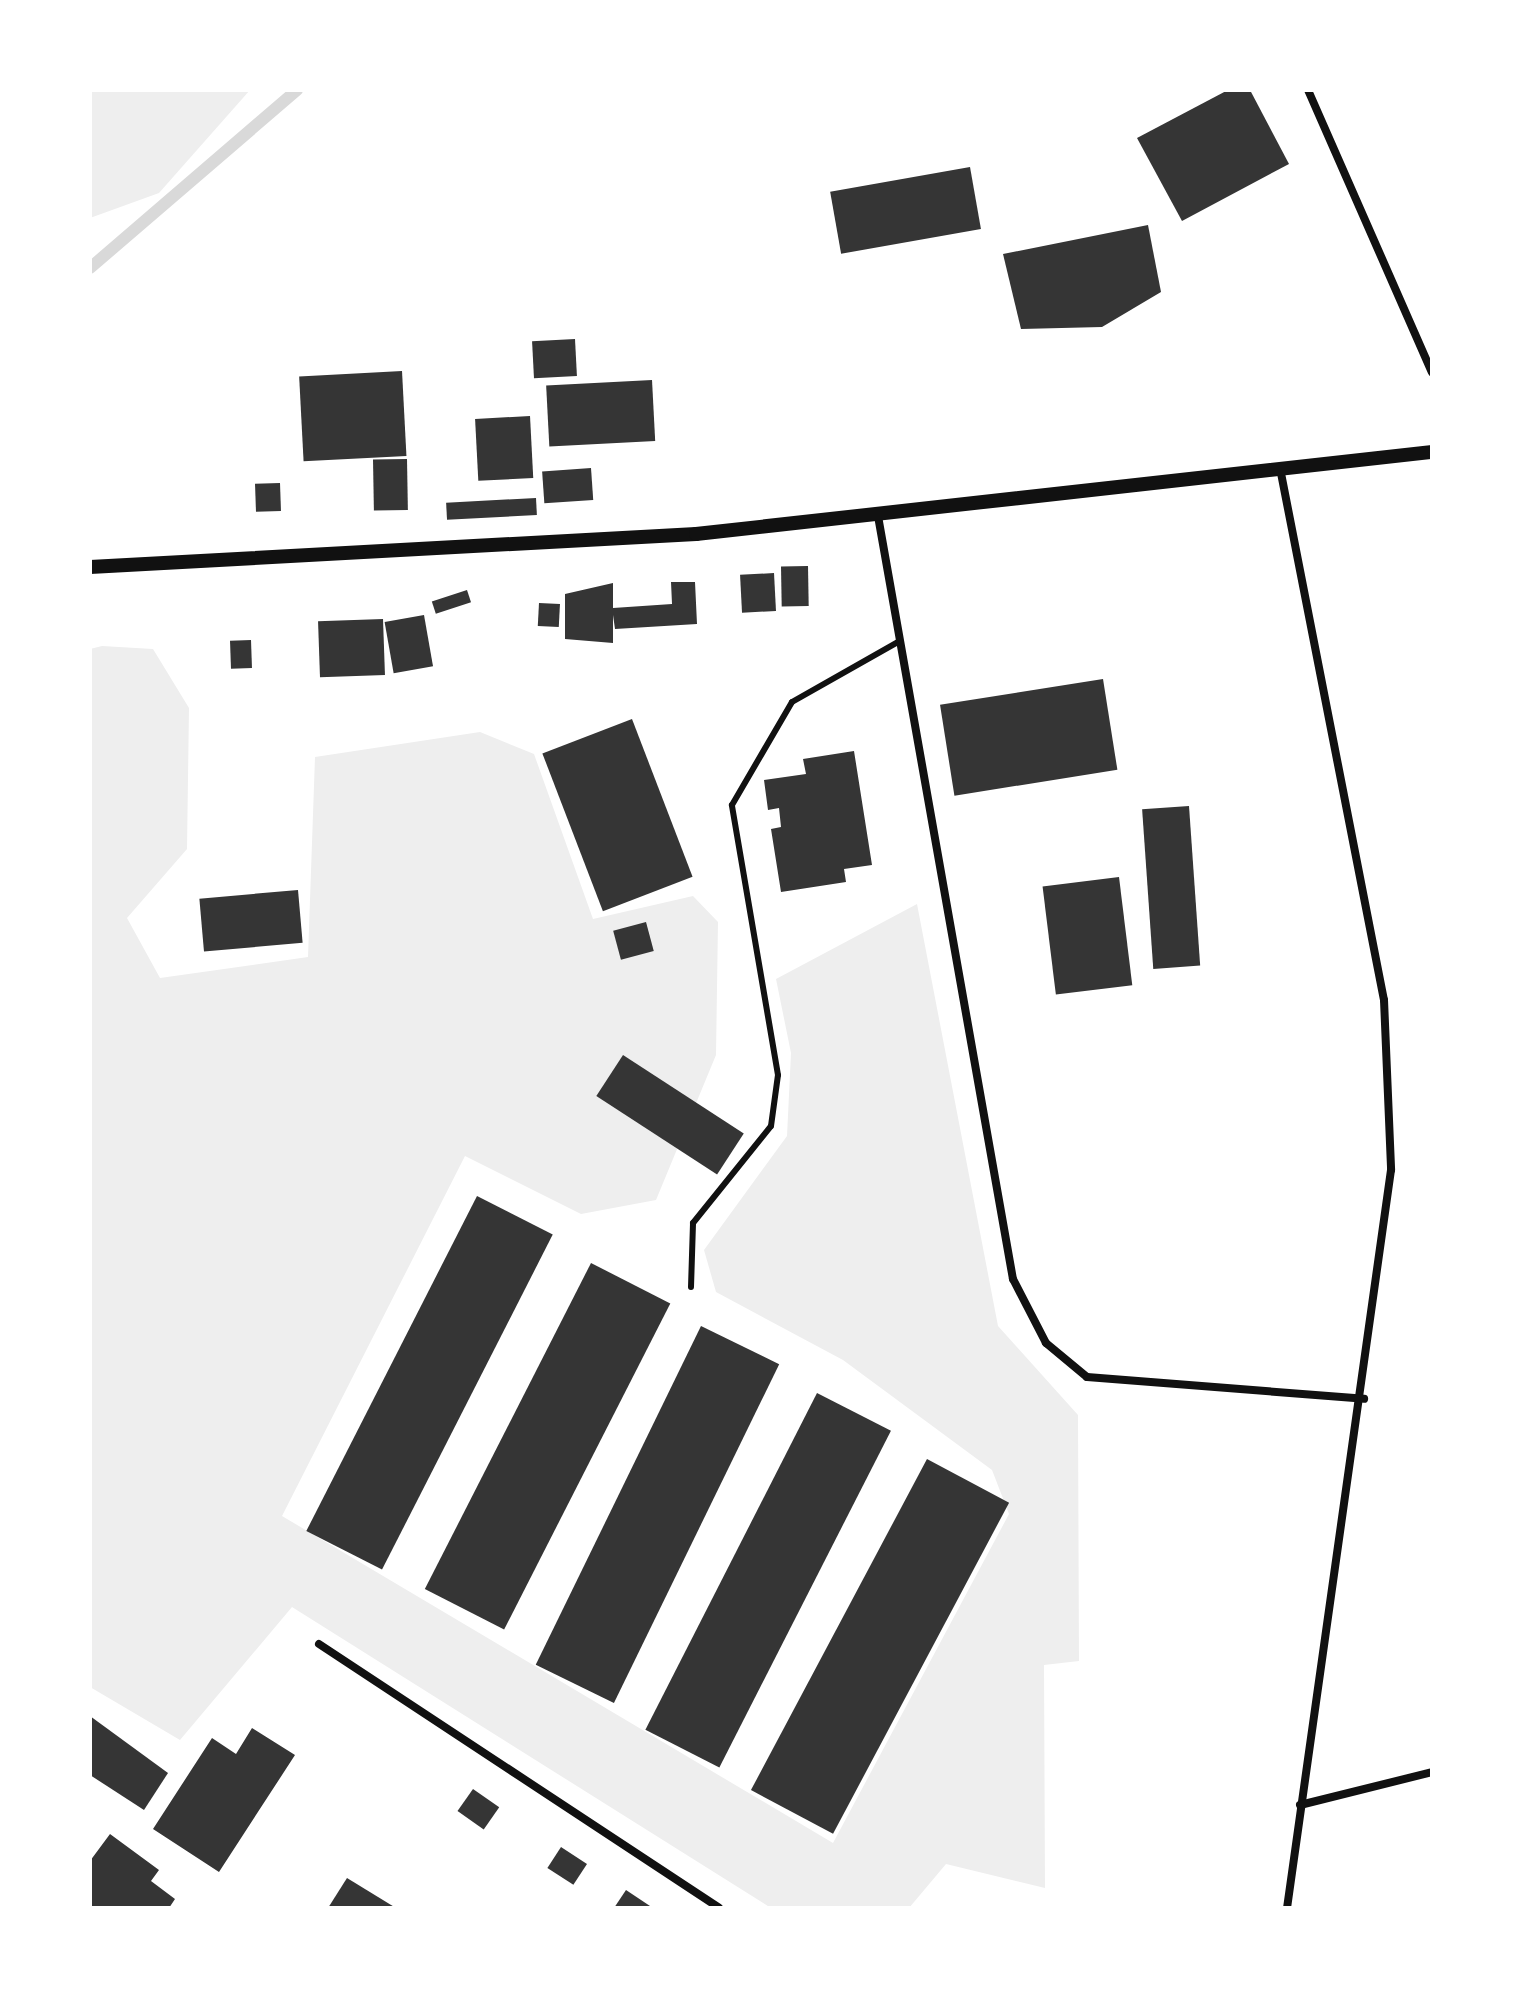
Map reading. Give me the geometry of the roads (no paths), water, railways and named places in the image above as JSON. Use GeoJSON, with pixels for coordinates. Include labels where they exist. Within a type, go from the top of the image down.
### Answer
{"type":"FeatureCollection","features":[{"type":"Feature","properties":{"kind":"street"},"geometry":{"type":"LineString","coordinates":[[1308,90],[1432,372]]}},
{"type":"Feature","properties":{"kind":"street"},"geometry":{"type":"LineString","coordinates":[[90,567],[696,534],[1432,452]]}},
{"type":"Feature","properties":{"kind":"street"},"geometry":{"type":"LineString","coordinates":[[1280,467],[1384,1000],[1391,1170],[1364,1399],[1300,1805],[1287,1908]]}},
{"type":"Feature","properties":{"kind":"street"},"geometry":{"type":"LineString","coordinates":[[878,516],[1013,1279],[1046,1343],[1087,1377],[1364,1399]]}},
{"type":"Feature","properties":{"kind":"street"},"geometry":{"type":"LineString","coordinates":[[319,1644],[719,1908]]}},
{"type":"Feature","properties":{"kind":"street"},"geometry":{"type":"LineString","coordinates":[[1300,1805],[1432,1772]]}},
{"type":"Feature","properties":{"kind":"lane"},"geometry":{"type":"LineString","coordinates":[[691,1287],[693,1223],[771,1126],[778,1075],[732,805],[792,702],[900,641]]}},
{"type":"Feature","properties":{"kind":"waterway"},"geometry":{"type":"LineString","coordinates":[[90,268],[297,90]]}}]}
